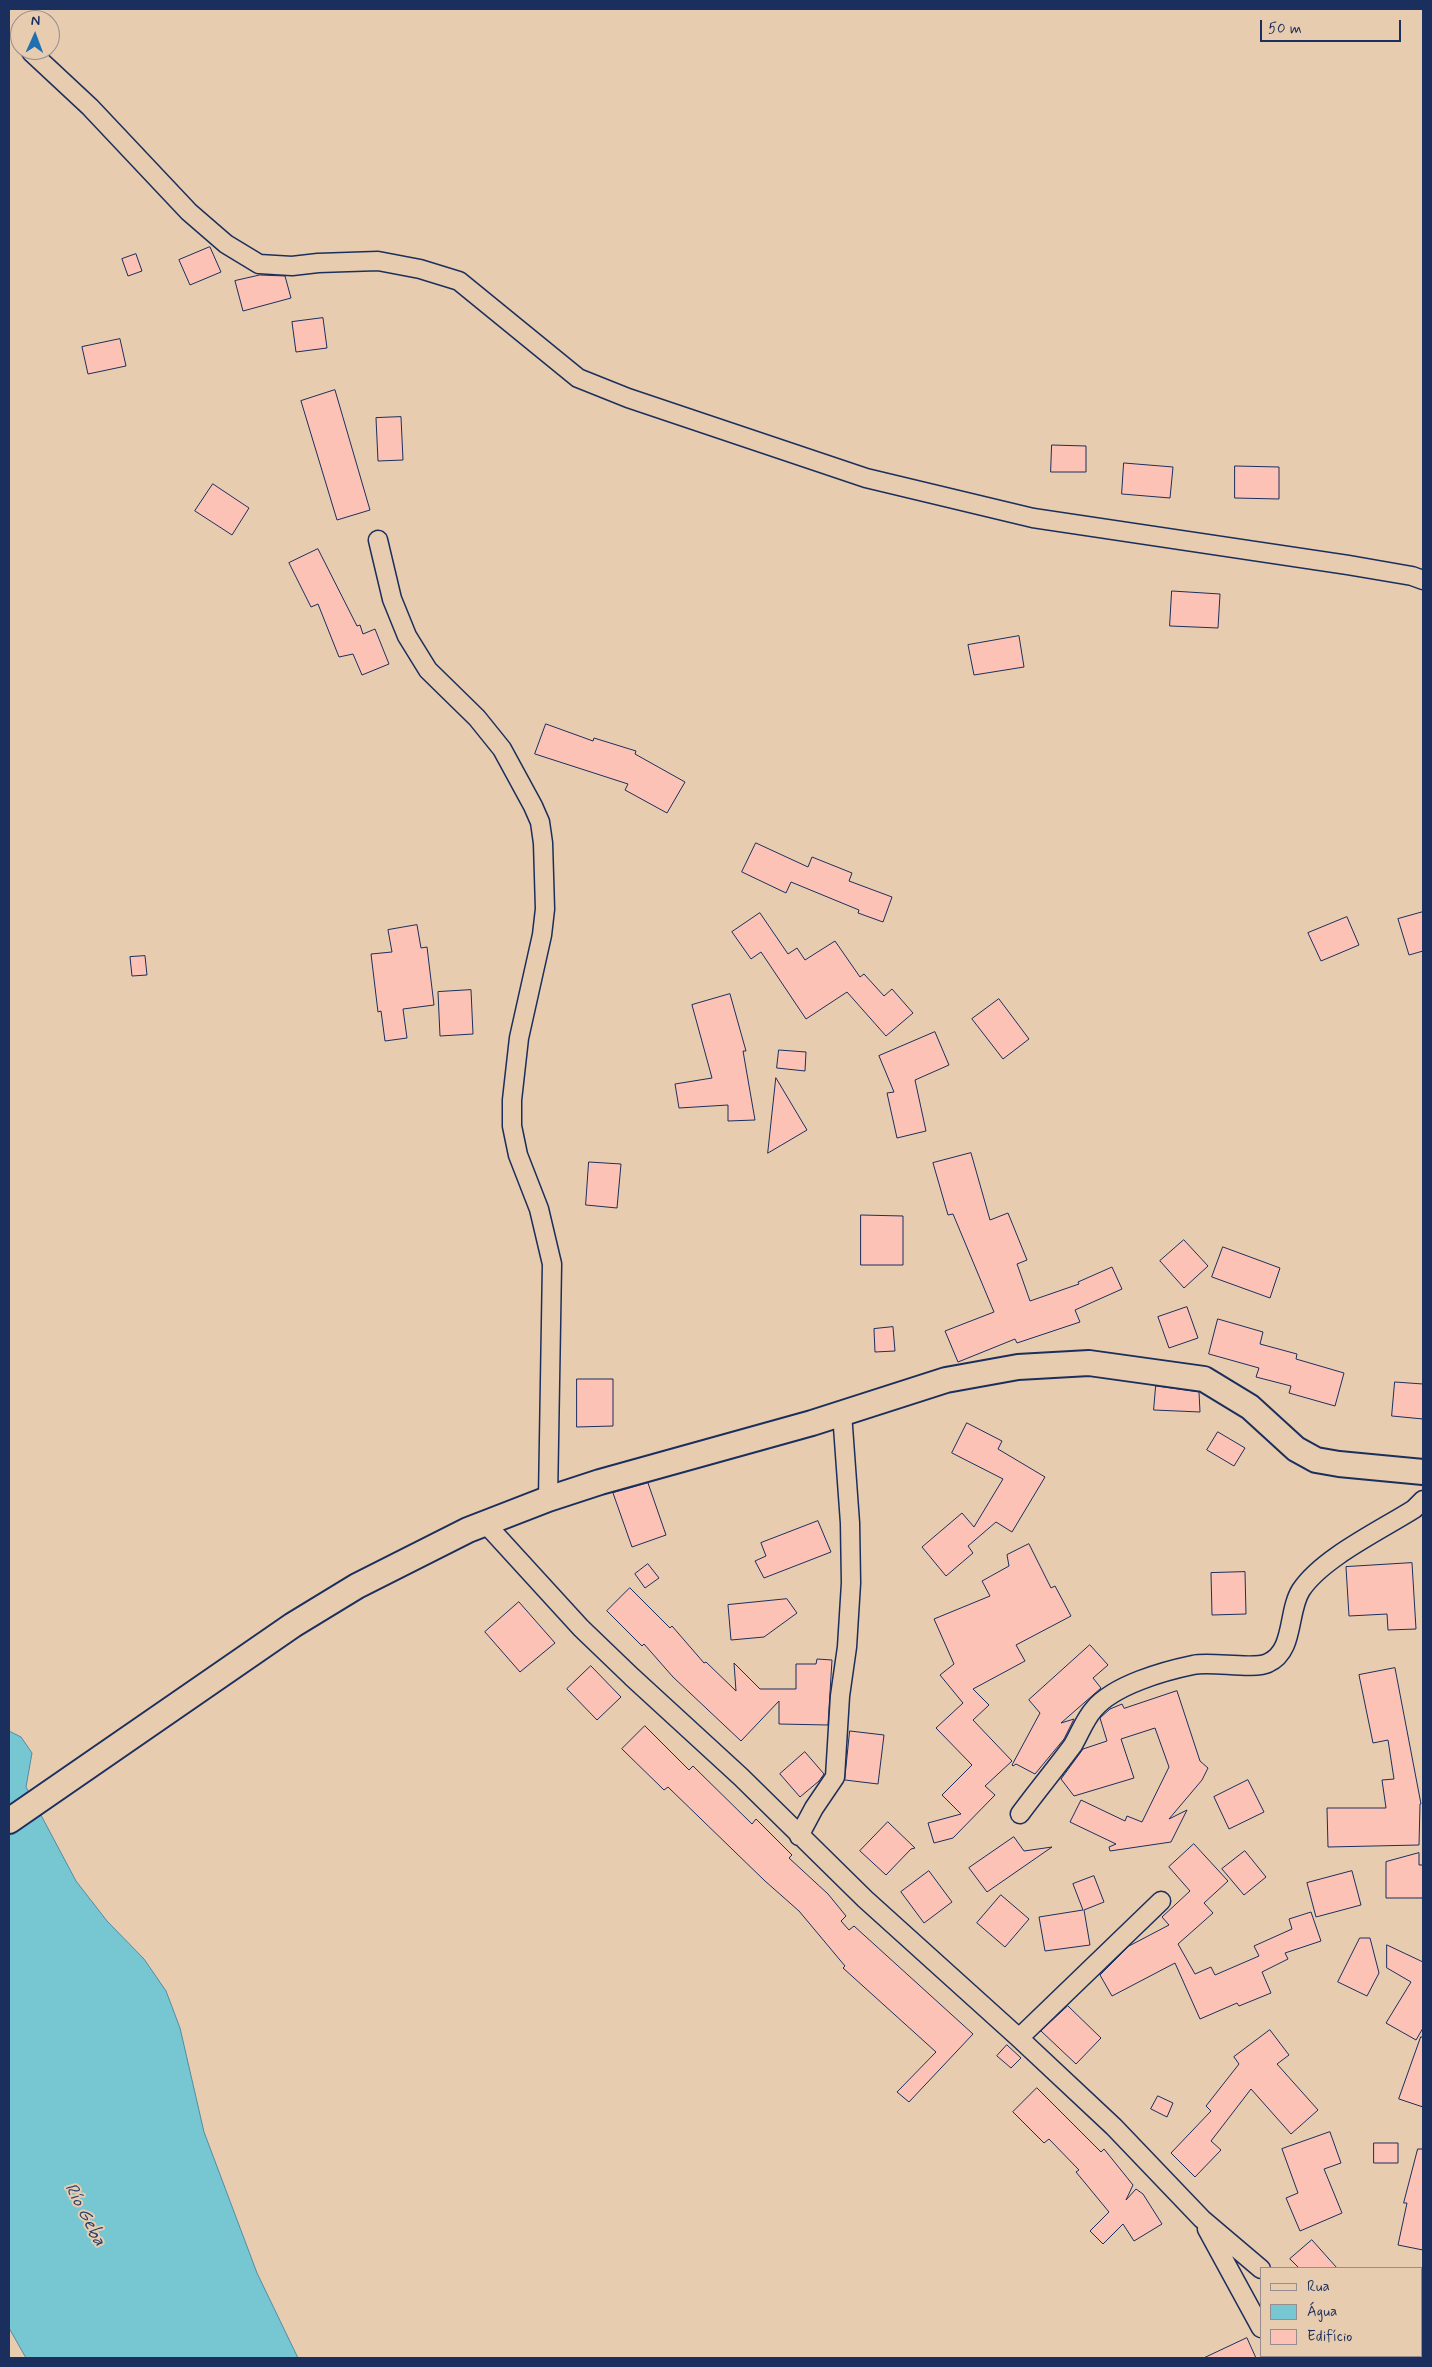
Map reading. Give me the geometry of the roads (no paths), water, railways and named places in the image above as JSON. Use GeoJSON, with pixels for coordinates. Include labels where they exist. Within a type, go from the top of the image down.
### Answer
{"type":"FeatureCollection","features":[{"type":"Feature","properties":{"kind":"street"},"geometry":{"type":"LineString","coordinates":[[40,60],[90,107],[189,212],[226,244],[259,264],[292,266],[378,261],[420,269],[459,281],[578,378],[628,398],[866,478],[1033,518],[1348,565],[1412,576],[1423,580]]}},
{"type":"Feature","properties":{"kind":"street"},"geometry":{"type":"LineString","coordinates":[[378,540],[392,599],[407,636],[428,670],[477,718],[502,749],[534,806],[540,822],[543,843],[545,909],[542,935],[519,1038],[512,1100],[512,1126],[518,1155],[539,1209],[552,1264],[548,1499]]}},
{"type":"Feature","properties":{"kind":"street"},"geometry":{"type":"LineString","coordinates":[[9,1821],[293,1624],[357,1586],[485,1523],[548,1499],[647,1468],[842,1413],[946,1380],[1038,1365],[1089,1363],[1204,1379],[1250,1407],[1296,1448],[1316,1460],[1423,1472]]}},
{"type":"Feature","properties":{"kind":"street"},"geometry":{"type":"LineString","coordinates":[[800,1836],[814,1808],[836,1777],[840,1696],[847,1647],[852,1583],[850,1523],[842,1413]]}},
{"type":"Feature","properties":{"kind":"street"},"geometry":{"type":"LineString","coordinates":[[1020,1814],[1072,1744],[1094,1708],[1116,1693],[1146,1677],[1195,1664],[1268,1664],[1281,1653],[1287,1640],[1294,1607],[1300,1591],[1308,1581],[1325,1565],[1414,1509],[1423,1500]]}},
{"type":"Feature","properties":{"kind":"street"},"geometry":{"type":"LineString","coordinates":[[485,1523],[581,1628],[741,1776],[879,1912],[1019,2038],[1114,2127],[1202,2219],[1260,2268]]}},
{"type":"Feature","properties":{"kind":"street"},"geometry":{"type":"LineString","coordinates":[[1019,2038],[1160,1901]]}},
{"type":"Feature","properties":{"kind":"street"},"geometry":{"type":"LineString","coordinates":[[1202,2219],[1260,2326]]}},
{"type":"Feature","properties":{"kind":"water","name":"Río Geba"},"geometry":{"type":"Polygon","coordinates":[[[9,1731],[21,1737],[32,1753],[26,1787],[76,1881],[107,1921],[144,1959],[166,1991],[180,2028],[204,2132],[257,2273],[298,2358],[26,2358],[9,2328],[9,1731]]]}}]}
